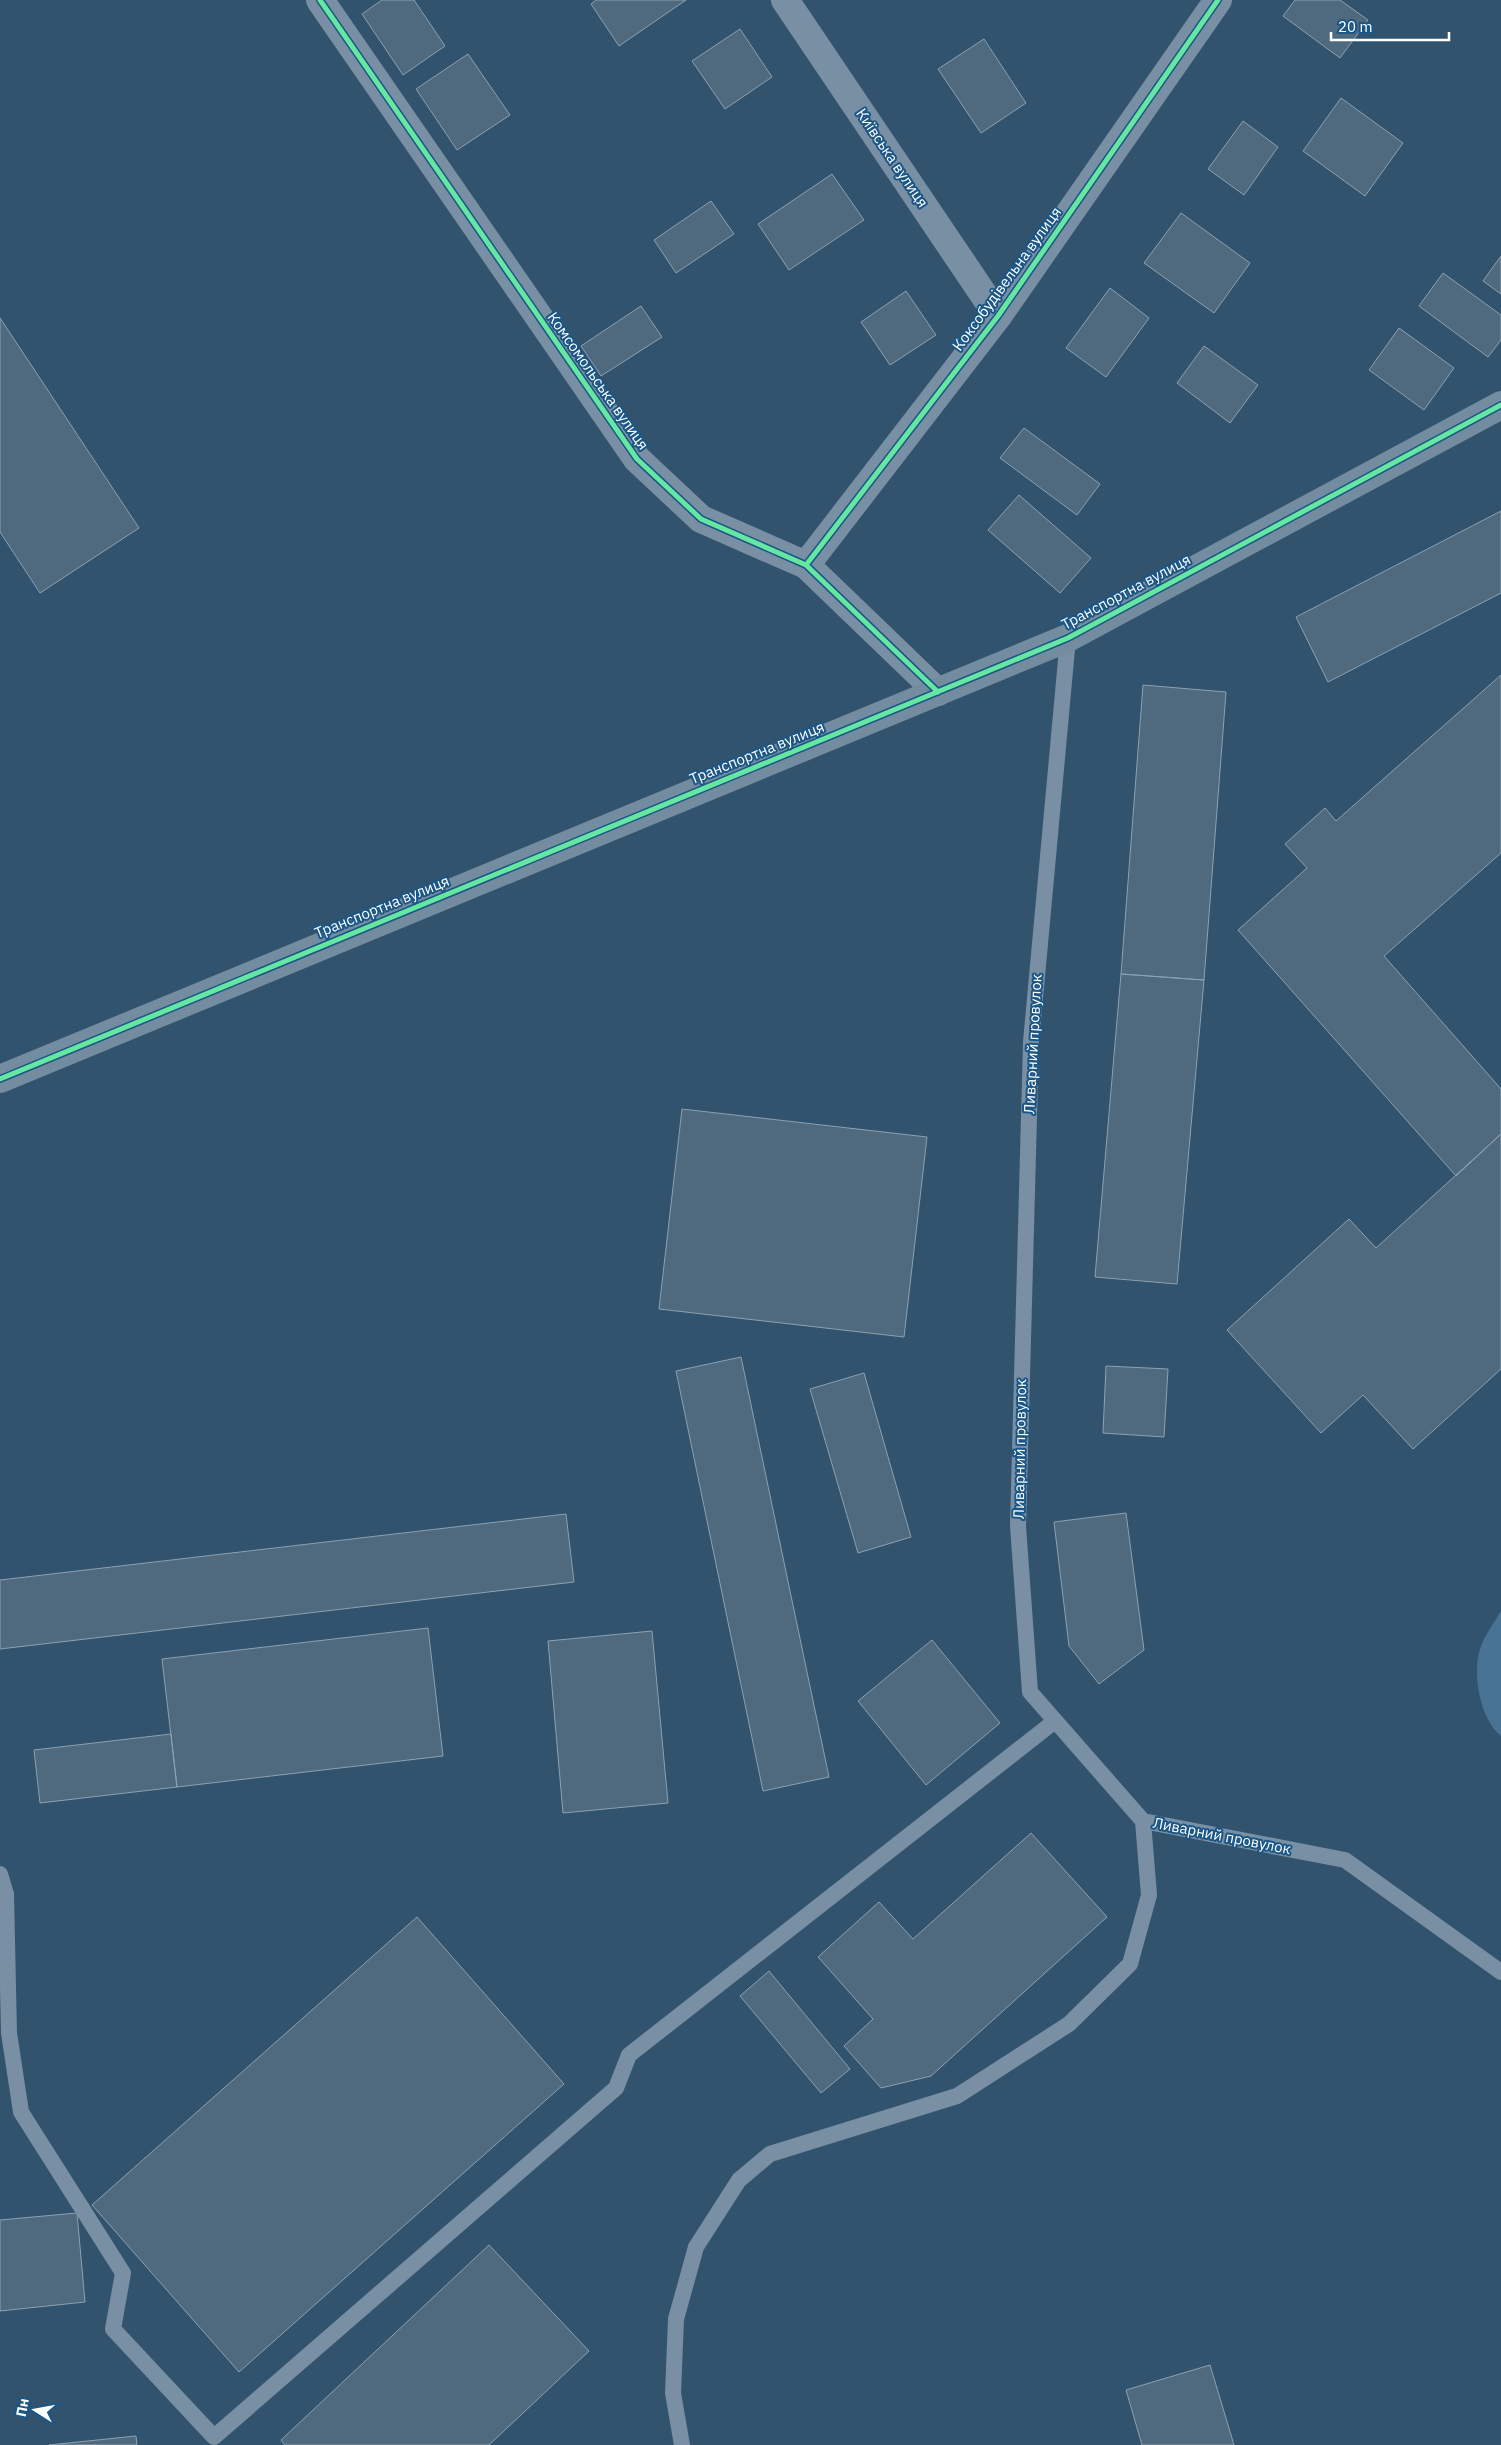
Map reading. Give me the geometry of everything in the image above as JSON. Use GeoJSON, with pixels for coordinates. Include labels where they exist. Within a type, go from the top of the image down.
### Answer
{"type":"FeatureCollection","features":[{"type":"Feature","properties":{"kind":"street","name":"Комсомольська вулиця"},"geometry":{"type":"LineString","coordinates":[[320,0],[637,459],[701,519],[806,565],[938,692]]}},
{"type":"Feature","properties":{"kind":"street","name":"Київська вулиця"},"geometry":{"type":"LineString","coordinates":[[785,0],[998,316]]}},
{"type":"Feature","properties":{"kind":"street","name":"Коксобудівельна вулиця"},"geometry":{"type":"LineString","coordinates":[[806,565],[998,316],[1218,0]]}},
{"type":"Feature","properties":{"kind":"street","name":"Транспортна вулиця"},"geometry":{"type":"LineString","coordinates":[[0,1079],[1068,638],[1501,405]]}},
{"type":"Feature","properties":{"kind":"lane","name":"Ливарний провулок"},"geometry":{"type":"LineString","coordinates":[[1068,638],[1031,1042],[1018,1526],[1030,1692],[1143,1821],[1345,1860],[1501,1972]]}},
{"type":"Feature","properties":{"kind":"lane"},"geometry":{"type":"LineString","coordinates":[[0,1874],[6,1894],[9,2032],[21,2112],[123,2273],[113,2329],[214,2437],[616,2088],[629,2055],[1055,1721]]}},
{"type":"Feature","properties":{"kind":"lane"},"geometry":{"type":"LineString","coordinates":[[682,2445],[673,2393],[676,2319],[696,2247],[739,2180],[770,2154],[957,2096],[1069,2024],[1130,1964],[1149,1895],[1143,1821]]}},
{"type":"Feature","properties":{"kind":"water"},"geometry":{"type":"Polygon","coordinates":[[[1501,1611],[1501,1736],[1488,1719],[1483,1708],[1477,1671],[1482,1644],[1501,1611]]]}},
{"type":"Feature","properties":{"kind":"building"},"geometry":{"type":"Polygon","coordinates":[[[382,0],[414,0],[445,46],[403,75],[362,14],[382,0]]]}},
{"type":"Feature","properties":{"kind":"building"},"geometry":{"type":"Polygon","coordinates":[[[596,0],[686,0],[619,46],[591,4],[596,0]]]}},
{"type":"Feature","properties":{"kind":"building"},"geometry":{"type":"Polygon","coordinates":[[[1295,0],[1340,0],[1368,20],[1340,58],[1283,16],[1295,0]]]}},
{"type":"Feature","properties":{"kind":"building"},"geometry":{"type":"Polygon","coordinates":[[[740,29],[772,77],[725,109],[692,61],[740,29]]]}},
{"type":"Feature","properties":{"kind":"building"},"geometry":{"type":"Polygon","coordinates":[[[984,39],[1026,103],[981,133],[938,69],[984,39]]]}},
{"type":"Feature","properties":{"kind":"building"},"geometry":{"type":"Polygon","coordinates":[[[468,54],[510,115],[457,150],[416,89],[468,54]]]}},
{"type":"Feature","properties":{"kind":"building"},"geometry":{"type":"Polygon","coordinates":[[[1341,98],[1403,143],[1365,196],[1303,151],[1341,98]]]}},
{"type":"Feature","properties":{"kind":"building"},"geometry":{"type":"Polygon","coordinates":[[[1243,121],[1278,147],[1244,195],[1208,169],[1243,121]]]}},
{"type":"Feature","properties":{"kind":"building"},"geometry":{"type":"Polygon","coordinates":[[[832,174],[864,220],[789,270],[758,224],[832,174]]]}},
{"type":"Feature","properties":{"kind":"building"},"geometry":{"type":"Polygon","coordinates":[[[711,201],[734,234],[676,273],[654,240],[711,201]]]}},
{"type":"Feature","properties":{"kind":"building"},"geometry":{"type":"Polygon","coordinates":[[[1181,213],[1250,263],[1214,313],[1144,263],[1181,213]]]}},
{"type":"Feature","properties":{"kind":"building"},"geometry":{"type":"Polygon","coordinates":[[[1501,256],[1501,294],[1483,281],[1501,256]]]}},
{"type":"Feature","properties":{"kind":"building"},"geometry":{"type":"Polygon","coordinates":[[[1443,273],[1501,315],[1501,340],[1488,357],[1419,306],[1443,273]]]}},
{"type":"Feature","properties":{"kind":"building"},"geometry":{"type":"Polygon","coordinates":[[[1110,288],[1149,318],[1106,377],[1066,348],[1110,288]]]}},
{"type":"Feature","properties":{"kind":"building"},"geometry":{"type":"Polygon","coordinates":[[[906,291],[936,335],[890,365],[861,322],[906,291]]]}},
{"type":"Feature","properties":{"kind":"building"},"geometry":{"type":"Polygon","coordinates":[[[641,306],[662,337],[601,376],[581,346],[641,306]]]}},
{"type":"Feature","properties":{"kind":"building"},"geometry":{"type":"Polygon","coordinates":[[[0,318],[139,528],[40,593],[0,532],[0,318]]]}},
{"type":"Feature","properties":{"kind":"building"},"geometry":{"type":"Polygon","coordinates":[[[1399,328],[1454,368],[1424,410],[1369,370],[1399,328]]]}},
{"type":"Feature","properties":{"kind":"building"},"geometry":{"type":"Polygon","coordinates":[[[1204,346],[1258,385],[1230,423],[1177,383],[1204,346]]]}},
{"type":"Feature","properties":{"kind":"building"},"geometry":{"type":"Polygon","coordinates":[[[1024,428],[1100,484],[1077,515],[1000,458],[1024,428]]]}},
{"type":"Feature","properties":{"kind":"building"},"geometry":{"type":"Polygon","coordinates":[[[1019,495],[1091,558],[1060,593],[988,530],[1019,495]]]}},
{"type":"Feature","properties":{"kind":"building"},"geometry":{"type":"Polygon","coordinates":[[[1501,511],[1501,593],[1328,682],[1296,617],[1501,511]]]}},
{"type":"Feature","properties":{"kind":"building"},"geometry":{"type":"Polygon","coordinates":[[[1501,675],[1501,853],[1384,956],[1501,1089],[1501,1134],[1456,1176],[1238,930],[1307,868],[1285,844],[1325,808],[1336,821],[1501,675]]]}},
{"type":"Feature","properties":{"kind":"building"},"geometry":{"type":"Polygon","coordinates":[[[1143,685],[1226,692],[1204,980],[1121,974],[1143,685]]]}},
{"type":"Feature","properties":{"kind":"building"},"geometry":{"type":"Polygon","coordinates":[[[1121,974],[1204,980],[1177,1284],[1095,1277],[1121,974]]]}},
{"type":"Feature","properties":{"kind":"building"},"geometry":{"type":"Polygon","coordinates":[[[682,1109],[927,1137],[904,1337],[659,1309],[682,1109]]]}},
{"type":"Feature","properties":{"kind":"building"},"geometry":{"type":"Polygon","coordinates":[[[1501,1134],[1501,1369],[1413,1449],[1363,1395],[1321,1433],[1227,1330],[1349,1219],[1376,1248],[1501,1134]]]}},
{"type":"Feature","properties":{"kind":"building"},"geometry":{"type":"Polygon","coordinates":[[[741,1357],[829,1777],[763,1791],[676,1371],[741,1357]]]}},
{"type":"Feature","properties":{"kind":"building"},"geometry":{"type":"Polygon","coordinates":[[[1106,1366],[1168,1369],[1164,1437],[1103,1433],[1106,1366]]]}},
{"type":"Feature","properties":{"kind":"building"},"geometry":{"type":"Polygon","coordinates":[[[864,1373],[911,1537],[858,1553],[810,1389],[864,1373]]]}},
{"type":"Feature","properties":{"kind":"building"},"geometry":{"type":"Polygon","coordinates":[[[1126,1513],[1144,1650],[1099,1684],[1069,1646],[1054,1522],[1126,1513]]]}},
{"type":"Feature","properties":{"kind":"building"},"geometry":{"type":"Polygon","coordinates":[[[566,1514],[574,1582],[0,1649],[0,1580],[566,1514]]]}},
{"type":"Feature","properties":{"kind":"building"},"geometry":{"type":"Polygon","coordinates":[[[428,1628],[443,1756],[177,1787],[162,1659],[428,1628]]]}},
{"type":"Feature","properties":{"kind":"building"},"geometry":{"type":"Polygon","coordinates":[[[652,1631],[668,1803],[563,1813],[548,1641],[652,1631]]]}},
{"type":"Feature","properties":{"kind":"building"},"geometry":{"type":"Polygon","coordinates":[[[932,1640],[1000,1723],[926,1785],[858,1701],[932,1640]]]}},
{"type":"Feature","properties":{"kind":"building"},"geometry":{"type":"Polygon","coordinates":[[[171,1734],[177,1787],[40,1803],[34,1750],[171,1734]]]}},
{"type":"Feature","properties":{"kind":"building"},"geometry":{"type":"Polygon","coordinates":[[[1031,1833],[1107,1917],[931,2076],[881,2088],[844,2046],[873,2019],[818,1957],[879,1902],[913,1939],[1031,1833]]]}},
{"type":"Feature","properties":{"kind":"building"},"geometry":{"type":"Polygon","coordinates":[[[417,1917],[564,2084],[239,2372],[92,2205],[417,1917]]]}},
{"type":"Feature","properties":{"kind":"building"},"geometry":{"type":"Polygon","coordinates":[[[769,1971],[850,2069],[821,2093],[740,1996],[769,1971]]]}},
{"type":"Feature","properties":{"kind":"building"},"geometry":{"type":"Polygon","coordinates":[[[77,2213],[85,2302],[0,2311],[0,2220],[77,2213]]]}},
{"type":"Feature","properties":{"kind":"building"},"geometry":{"type":"Polygon","coordinates":[[[489,2245],[589,2351],[489,2445],[285,2445],[281,2440],[489,2245]]]}},
{"type":"Feature","properties":{"kind":"building"},"geometry":{"type":"Polygon","coordinates":[[[1210,2365],[1234,2445],[1142,2445],[1126,2390],[1210,2365]]]}},
{"type":"Feature","properties":{"kind":"building"},"geometry":{"type":"Polygon","coordinates":[[[136,2436],[137,2445],[49,2445],[136,2436]]]}},
{"type":"Feature","properties":{"kind":"cycle path"},"geometry":{"type":"LineString","coordinates":[[320,0],[637,459],[701,519],[806,565],[938,692]]}},
{"type":"Feature","properties":{"kind":"cycle path"},"geometry":{"type":"LineString","coordinates":[[806,565],[998,316],[1218,0]]}},
{"type":"Feature","properties":{"kind":"cycle path"},"geometry":{"type":"LineString","coordinates":[[0,1079],[1068,638],[1501,405]]}}]}
